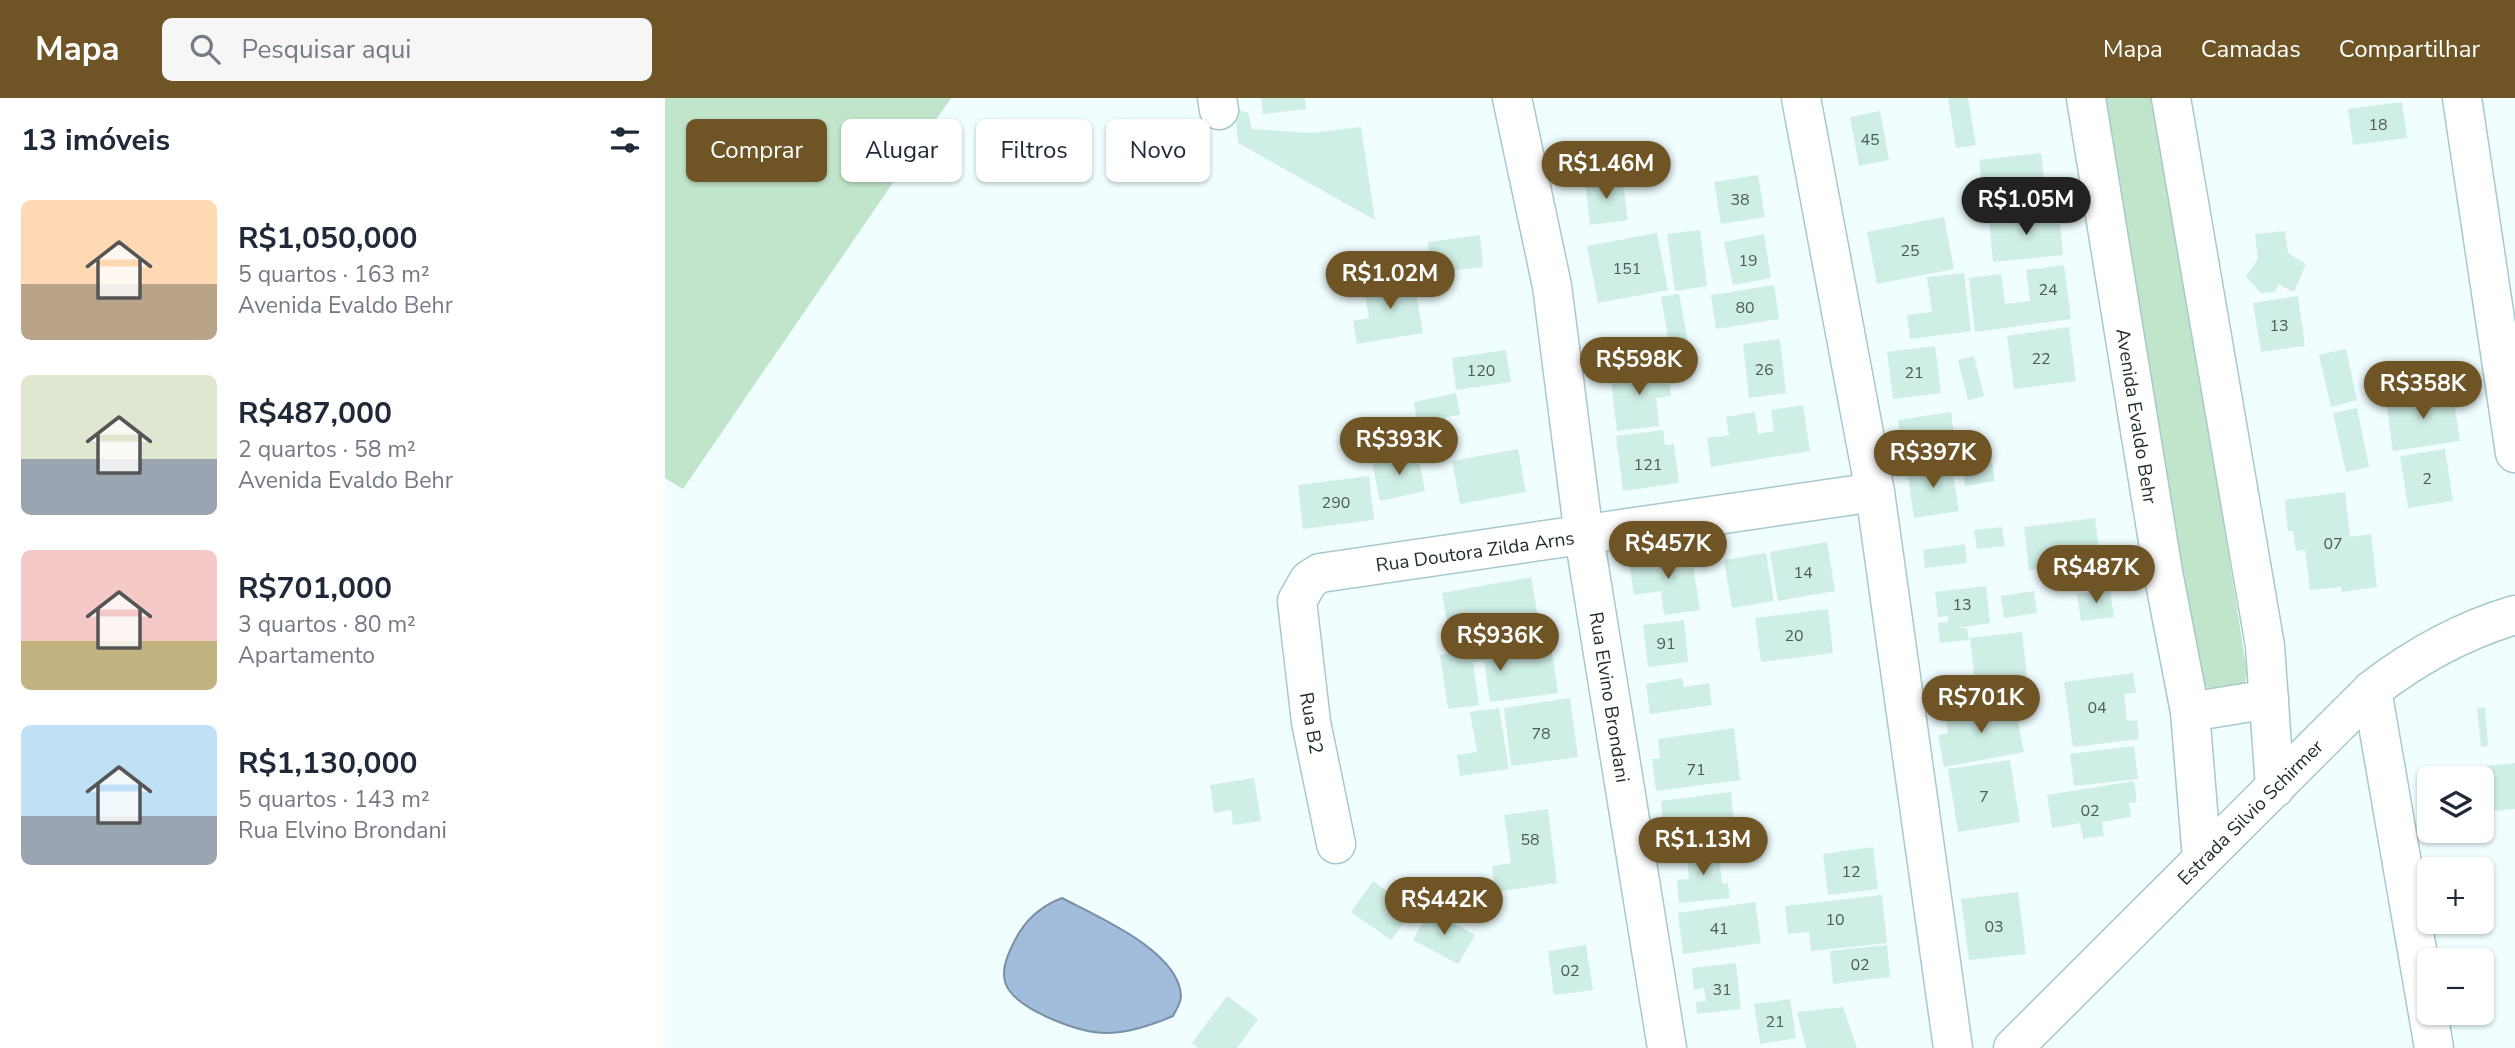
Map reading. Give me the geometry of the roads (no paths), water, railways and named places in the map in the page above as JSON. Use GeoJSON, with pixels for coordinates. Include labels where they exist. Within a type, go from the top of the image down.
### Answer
{"type":"FeatureCollection","features":[{"type":"Feature","properties":{"kind":"street","name":"Rua Elvino Brondani"},"geometry":{"type":"LineString","coordinates":[[1512,98],[1552,286],[1584,536],[1667,1048]]}},
{"type":"Feature","properties":{"kind":"street"},"geometry":{"type":"LineString","coordinates":[[1801,98],[1875,492],[1953,1048]]}},
{"type":"Feature","properties":{"kind":"street","name":"Avenida Evaldo Behr"},"geometry":{"type":"LineString","coordinates":[[2086,98],[2163,572],[2190,712],[2203,859]]}},
{"type":"Feature","properties":{"kind":"street"},"geometry":{"type":"LineString","coordinates":[[2171,98],[2265,646],[2275,788]]}},
{"type":"Feature","properties":{"kind":"street"},"geometry":{"type":"LineString","coordinates":[[2462,98],[2515,453]]}},
{"type":"Feature","properties":{"kind":"street","name":"Rua Doutora Zilda Arns"},"geometry":{"type":"LineString","coordinates":[[1297,601],[1309,580],[1320,573],[1875,492]]}},
{"type":"Feature","properties":{"kind":"street","name":"Rua B2"},"geometry":{"type":"LineString","coordinates":[[1297,601],[1311,722],[1336,844]]}},
{"type":"Feature","properties":{"kind":"street","name":"Estrada Silvio Schirmer"},"geometry":{"type":"LineString","coordinates":[[2013,1048],[2372,690],[2410,661],[2472,628],[2515,615]]}},
{"type":"Feature","properties":{"kind":"street"},"geometry":{"type":"LineString","coordinates":[[2372,690],[2434,1048]]}},
{"type":"Feature","properties":{"kind":"street"},"geometry":{"type":"LineString","coordinates":[[2190,712],[2269,699]]}},
{"type":"Feature","properties":{"kind":"water"},"geometry":{"type":"Polygon","coordinates":[[[1062,898],[1115,925],[1152,950],[1167,964],[1177,980],[1181,996],[1173,1016],[1132,1030],[1095,1032],[1053,1020],[1016,998],[1004,979],[1010,949],[1022,928],[1033,916],[1062,898]]]}}]}
